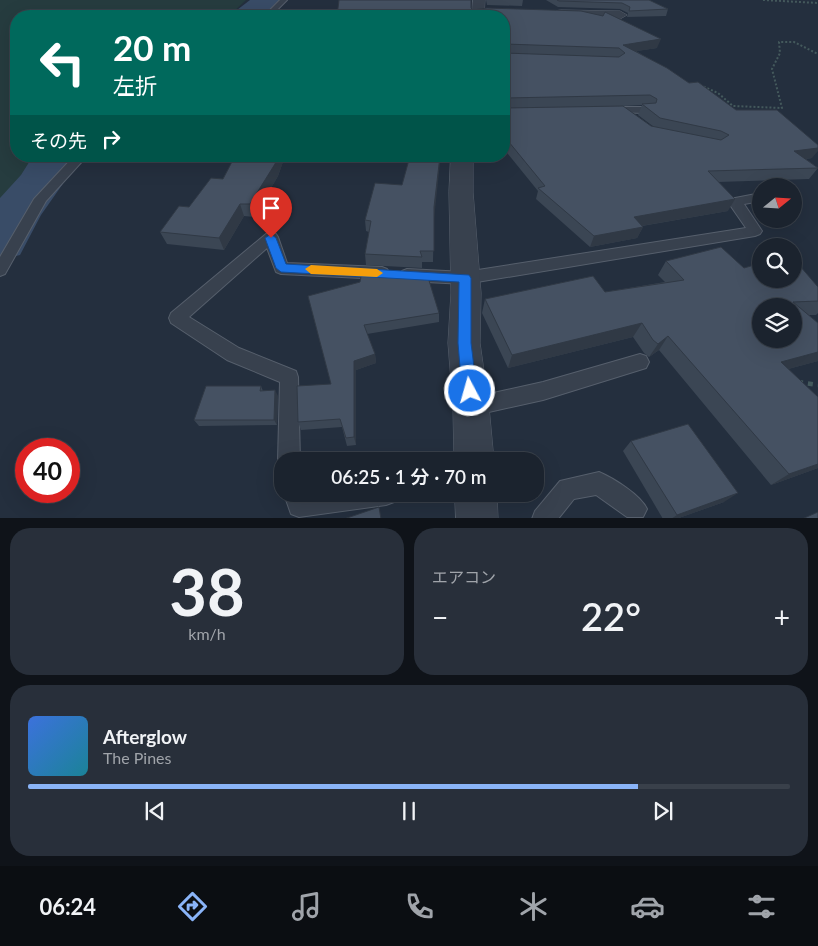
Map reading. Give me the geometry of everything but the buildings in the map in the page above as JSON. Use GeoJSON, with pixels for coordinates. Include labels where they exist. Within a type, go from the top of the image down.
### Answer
{"type":"FeatureCollection","features":[{"type":"Feature","properties":{"kind":"street"},"geometry":{"type":"LineString","coordinates":[[545,13],[620,15]]}},
{"type":"Feature","properties":{"kind":"street"},"geometry":{"type":"LineString","coordinates":[[462,162],[461,192],[465,278],[464,343],[474,452]]}},
{"type":"Feature","properties":{"kind":"street"},"geometry":{"type":"LineString","coordinates":[[476,502],[477,518]]}},
{"type":"Feature","properties":{"kind":"lane"},"geometry":{"type":"LineString","coordinates":[[273,10],[284,0]]}},
{"type":"Feature","properties":{"kind":"lane"},"geometry":{"type":"LineString","coordinates":[[594,110],[646,110]]}},
{"type":"Feature","properties":{"kind":"lane"},"geometry":{"type":"LineString","coordinates":[[622,110],[637,122]]}},
{"type":"Feature","properties":{"kind":"lane"},"geometry":{"type":"LineString","coordinates":[[0,270],[41,198],[75,162]]}},
{"type":"Feature","properties":{"kind":"lane"},"geometry":{"type":"LineString","coordinates":[[752,199],[735,202],[752,227]]}},
{"type":"Feature","properties":{"kind":"lane"},"geometry":{"type":"LineString","coordinates":[[288,452],[289,377],[233,354],[177,318],[271,238],[281,268],[465,278],[755,231],[753,228]]}},
{"type":"Feature","properties":{"kind":"lane"},"geometry":{"type":"LineString","coordinates":[[471,407],[543,391],[640,362]]}},
{"type":"Feature","properties":{"kind":"lane"},"geometry":{"type":"LineString","coordinates":[[543,518],[568,489],[599,484],[635,509]]}},
{"type":"Feature","properties":{"kind":"lane"},"geometry":{"type":"LineString","coordinates":[[298,502],[299,506],[328,502]]}},
{"type":"Feature","properties":{"kind":"path"},"geometry":{"type":"LineString","coordinates":[[763,0],[818,3]]}},
{"type":"Feature","properties":{"kind":"path"},"geometry":{"type":"LineString","coordinates":[[695,83],[710,88],[733,106],[782,108],[772,69],[780,52],[779,42],[782,40],[791,42],[818,54]]}},
{"type":"Feature","properties":{"kind":"path"},"geometry":{"type":"LineString","coordinates":[[794,382],[818,385]]}},
{"type":"Feature","properties":{"kind":"green space"},"geometry":{"type":"Polygon","coordinates":[[[0,0],[246,0],[235,10],[10,10],[10,162],[62,162],[38,185],[0,231],[0,0]]]}},
{"type":"Feature","properties":{"kind":"waterway"},"geometry":{"type":"LineString","coordinates":[[254,10],[266,0]]}},
{"type":"Feature","properties":{"kind":"waterway"},"geometry":{"type":"LineString","coordinates":[[0,241],[17,211],[38,185],[52,162]]}},
{"type":"Feature","properties":{"kind":"slow traffic"},"geometry":{"type":"LineString","coordinates":[[311,269],[377,273]]}},
{"type":"Feature","properties":{"kind":"route"},"geometry":{"type":"LineString","coordinates":[[271,238],[281,268],[465,278],[464,343],[470,391]]}}]}
